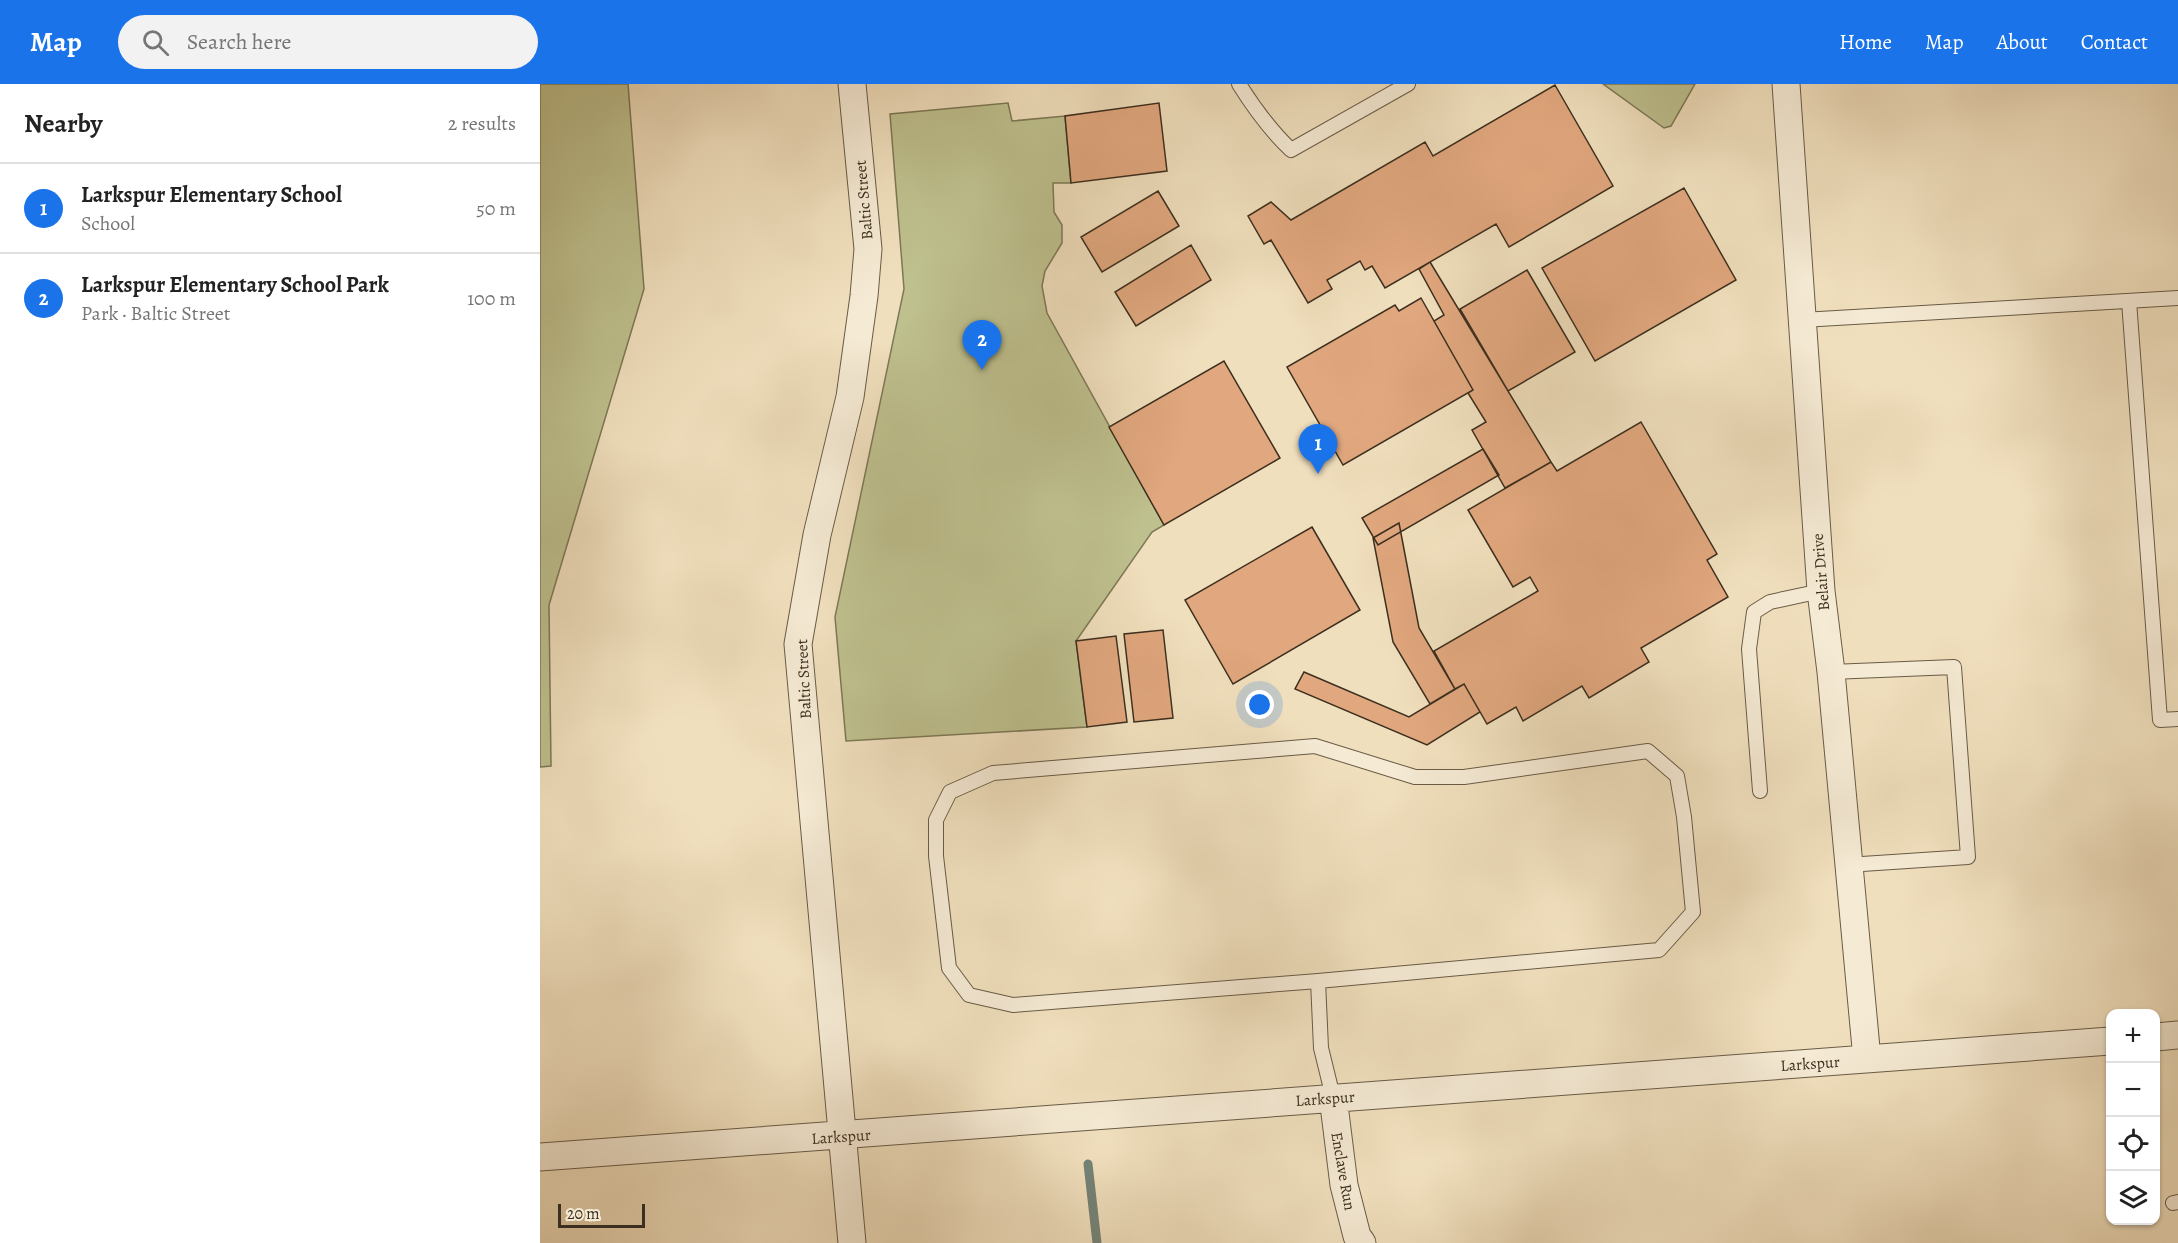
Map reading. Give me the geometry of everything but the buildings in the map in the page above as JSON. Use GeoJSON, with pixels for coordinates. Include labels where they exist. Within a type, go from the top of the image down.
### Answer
{"type":"FeatureCollection","features":[{"type":"Feature","properties":{"kind":"street","name":"Baltic Street"},"geometry":{"type":"LineString","coordinates":[[852,84],[868,249],[864,296],[850,398],[817,535],[798,644],[852,1243]]}},
{"type":"Feature","properties":{"kind":"street","name":"Belair Drive"},"geometry":{"type":"LineString","coordinates":[[1786,84],[1821,591],[1831,672],[1847,865],[1867,1059]]}},
{"type":"Feature","properties":{"kind":"street"},"geometry":{"type":"LineString","coordinates":[[2160,1037],[2178,1035]]}},
{"type":"Feature","properties":{"kind":"street","name":"Larkspur"},"geometry":{"type":"LineString","coordinates":[[540,1157],[2106,1041]]}},
{"type":"Feature","properties":{"kind":"street","name":"Enclave Run"},"geometry":{"type":"LineString","coordinates":[[1333,1097],[1344,1185],[1357,1236],[1362,1243]]}},
{"type":"Feature","properties":{"kind":"lane"},"geometry":{"type":"LineString","coordinates":[[1239,84],[1268,127],[1291,150],[1408,84]]}},
{"type":"Feature","properties":{"kind":"lane"},"geometry":{"type":"LineString","coordinates":[[1803,320],[2178,298]]}},
{"type":"Feature","properties":{"kind":"lane"},"geometry":{"type":"LineString","coordinates":[[2129,301],[2160,720],[2178,719]]}},
{"type":"Feature","properties":{"kind":"lane"},"geometry":{"type":"LineString","coordinates":[[1760,791],[1749,649],[1754,612],[1770,602],[1821,591]]}},
{"type":"Feature","properties":{"kind":"lane"},"geometry":{"type":"LineString","coordinates":[[1831,672],[1954,667],[1968,857],[1847,865]]}},
{"type":"Feature","properties":{"kind":"lane"},"geometry":{"type":"LineString","coordinates":[[1315,746],[1415,777],[1464,777],[1648,751],[1677,776],[1684,817],[1693,912],[1659,950],[1318,981],[1013,1005],[969,995],[949,968],[936,856],[936,820],[950,792],[993,773],[1315,746]]}},
{"type":"Feature","properties":{"kind":"lane"},"geometry":{"type":"LineString","coordinates":[[1318,981],[1321,1048],[1333,1097]]}},
{"type":"Feature","properties":{"kind":"green space"},"geometry":{"type":"Polygon","coordinates":[[[540,84],[628,84],[644,289],[549,605],[551,766],[540,767],[540,84]]]}},
{"type":"Feature","properties":{"kind":"green space"},"geometry":{"type":"Polygon","coordinates":[[[1603,84],[1695,84],[1671,126],[1664,128],[1603,84]]]}},
{"type":"Feature","properties":{"kind":"green space"},"geometry":{"type":"Polygon","coordinates":[[[1008,103],[1012,121],[1065,116],[1071,183],[1053,183],[1054,212],[1062,225],[1062,243],[1045,271],[1042,286],[1047,313],[1164,525],[1152,532],[1076,641],[1087,727],[846,741],[835,617],[904,289],[890,114],[1008,103]]]}},
{"type":"Feature","properties":{"kind":"waterway"},"geometry":{"type":"LineString","coordinates":[[1088,1164],[1097,1243]]}},
{"type":"Feature","properties":{"kind":"place","name":"Larkspur Elementary School Park"},"geometry":{"type":"Point","coordinates":[982,370]}},
{"type":"Feature","properties":{"kind":"place","name":"Larkspur Elementary School"},"geometry":{"type":"Point","coordinates":[1318,474]}}]}
